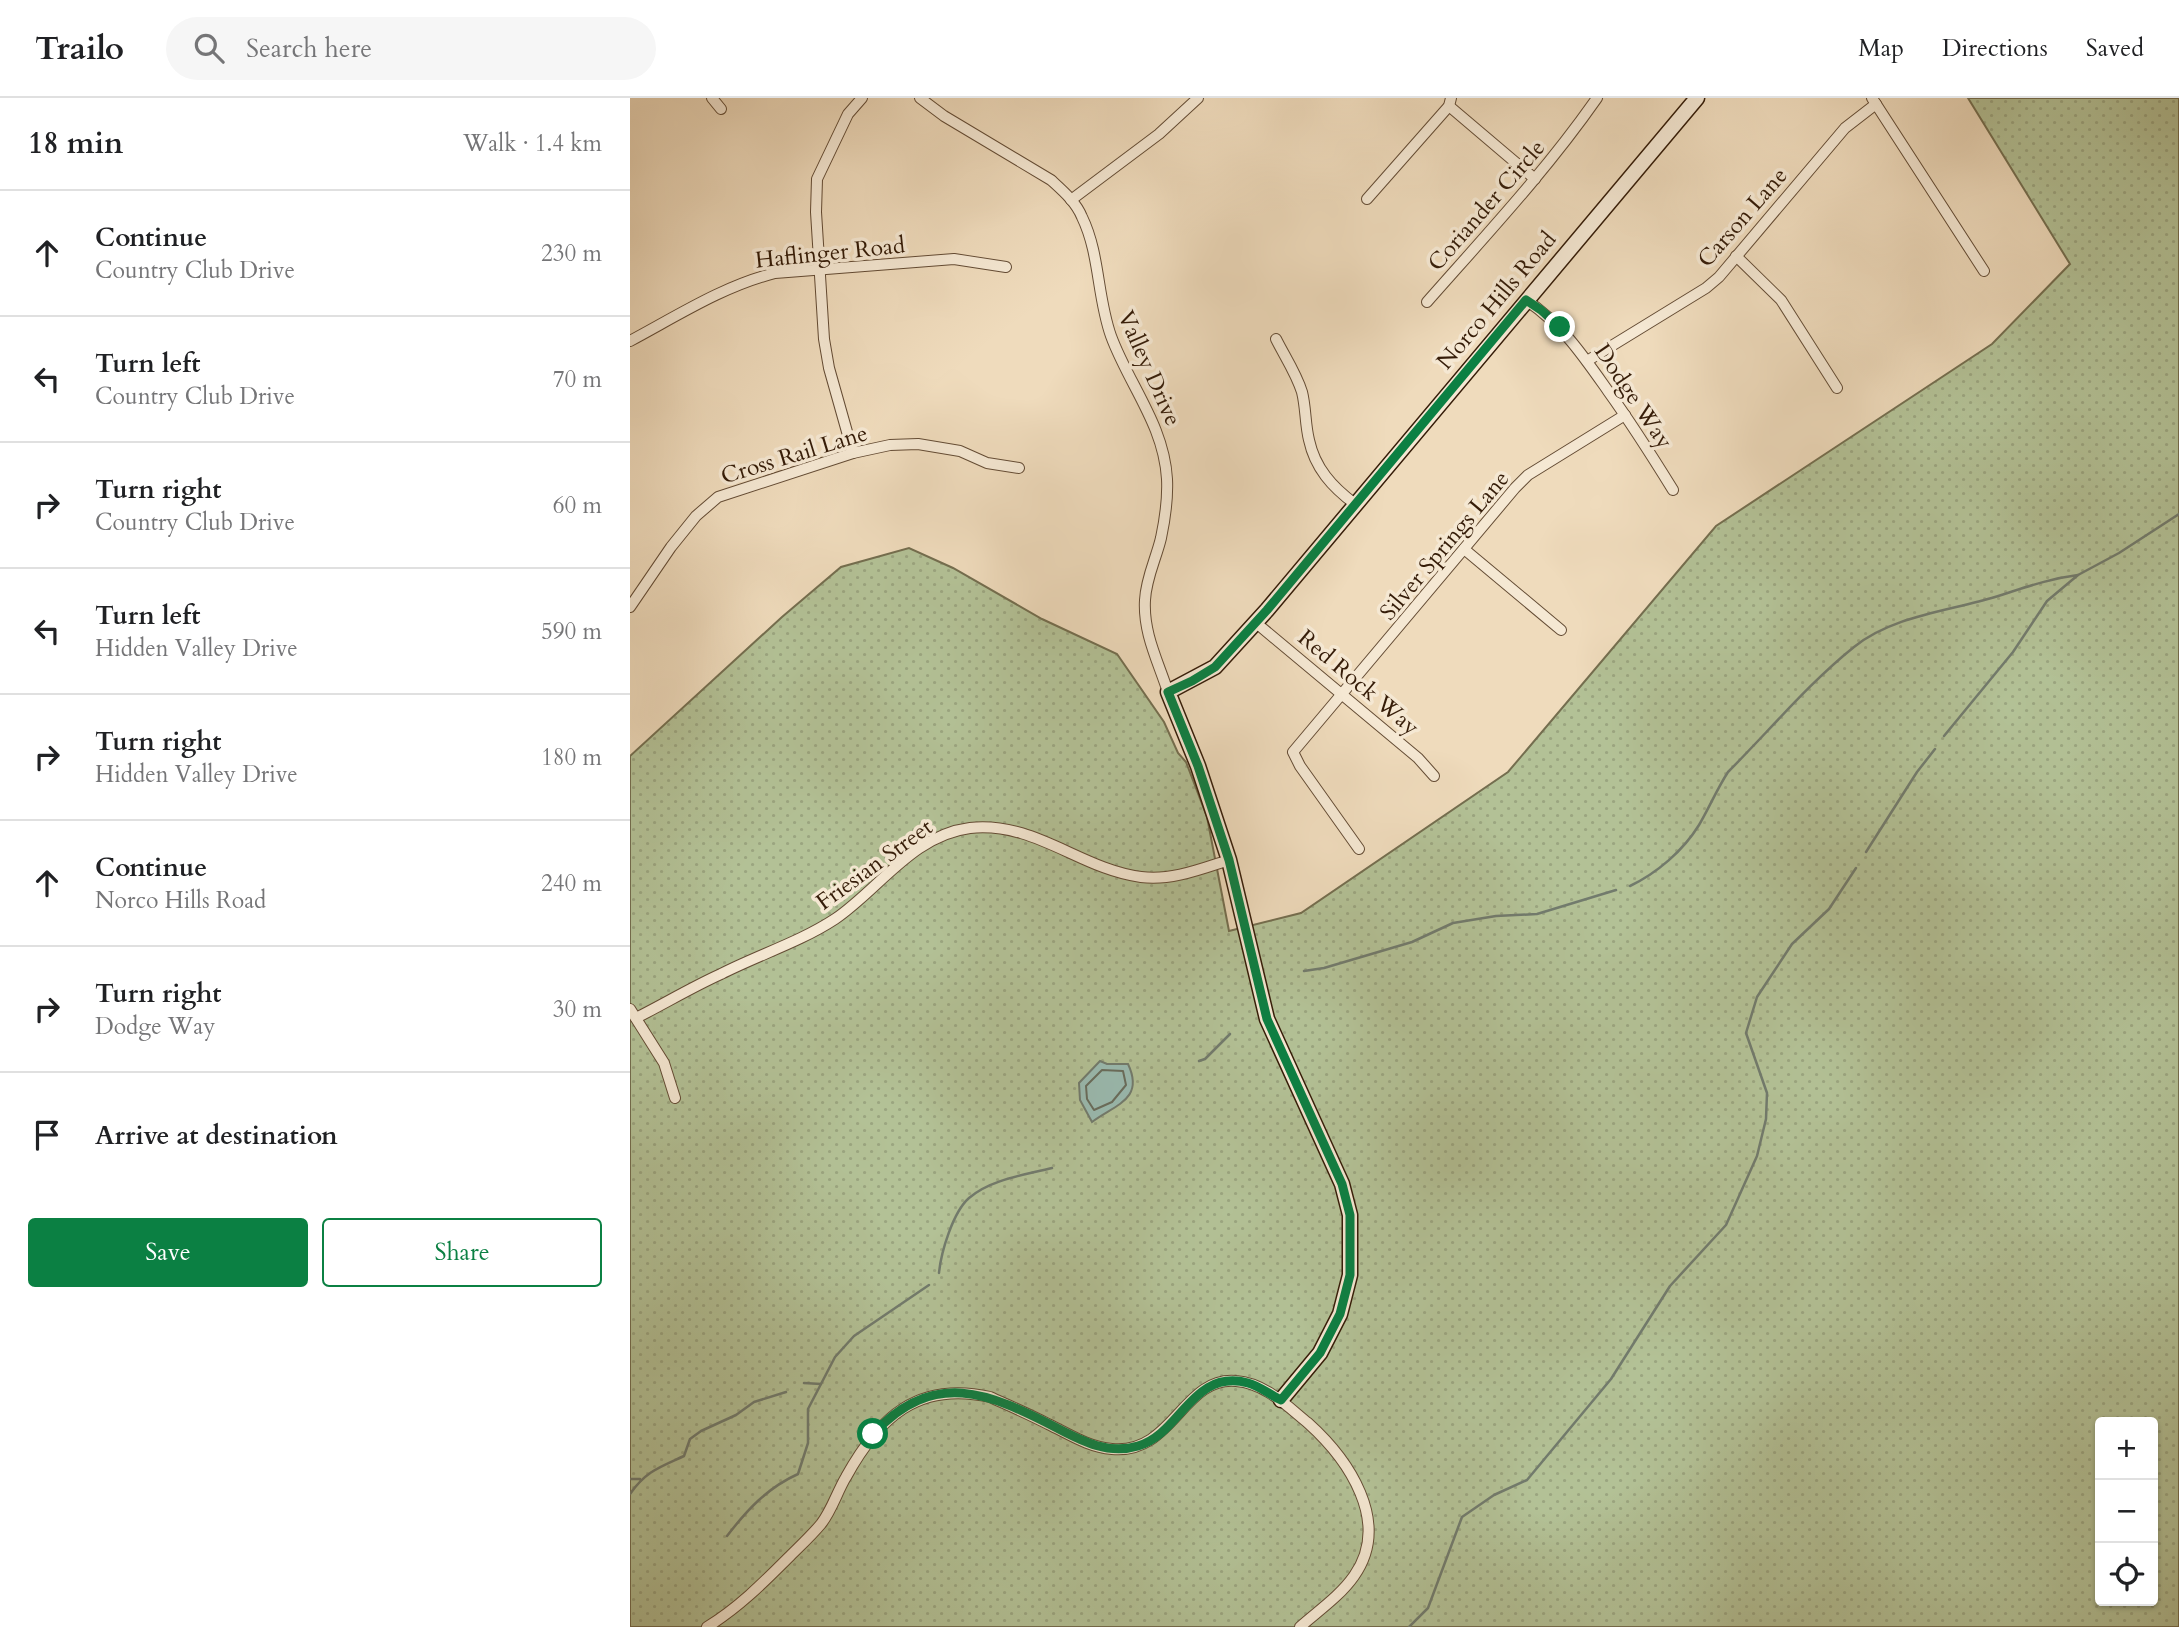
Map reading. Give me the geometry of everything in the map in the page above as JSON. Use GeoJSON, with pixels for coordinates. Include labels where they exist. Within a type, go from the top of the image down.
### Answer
{"type":"FeatureCollection","features":[{"type":"Feature","properties":{"kind":"street"},"geometry":{"type":"LineString","coordinates":[[712,98],[721,109]]}},
{"type":"Feature","properties":{"kind":"street"},"geometry":{"type":"LineString","coordinates":[[853,453],[829,368],[824,339],[817,178],[848,114],[862,98]]}},
{"type":"Feature","properties":{"kind":"street","name":"Valley Drive"},"geometry":{"type":"LineString","coordinates":[[920,98],[944,116],[1052,180],[1082,215],[1090,236],[1103,310],[1112,337],[1160,438],[1164,458],[1167,503],[1145,601],[1146,623],[1151,643],[1168,692]]}},
{"type":"Feature","properties":{"kind":"street"},"geometry":{"type":"LineString","coordinates":[[1071,200],[1159,134],[1198,98]]}},
{"type":"Feature","properties":{"kind":"street","name":"Coriander Circle"},"geometry":{"type":"LineString","coordinates":[[1427,302],[1535,179],[1597,98]]}},
{"type":"Feature","properties":{"kind":"street","name":"Norco Hills Road"},"geometry":{"type":"LineString","coordinates":[[1168,692],[1215,667],[1697,98]]}},
{"type":"Feature","properties":{"kind":"street"},"geometry":{"type":"LineString","coordinates":[[1874,101],[1984,271]]}},
{"type":"Feature","properties":{"kind":"street","name":"Carson Lane"},"geometry":{"type":"LineString","coordinates":[[1587,361],[1706,288],[1719,277],[1845,128],[1874,101]]}},
{"type":"Feature","properties":{"kind":"street"},"geometry":{"type":"LineString","coordinates":[[1367,199],[1450,102],[1535,179]]}},
{"type":"Feature","properties":{"kind":"street"},"geometry":{"type":"LineString","coordinates":[[1736,256],[1782,300],[1837,388]]}},
{"type":"Feature","properties":{"kind":"street","name":"Haflinger Road"},"geometry":{"type":"LineString","coordinates":[[630,341],[748,280],[775,273],[954,259],[1006,267]]}},
{"type":"Feature","properties":{"kind":"street","name":"Dodge Way"},"geometry":{"type":"LineString","coordinates":[[1526,300],[1560,327],[1587,361],[1673,490]]}},
{"type":"Feature","properties":{"kind":"street"},"geometry":{"type":"LineString","coordinates":[[1276,339],[1297,376],[1307,416],[1308,439],[1315,461],[1326,479],[1355,504]]}},
{"type":"Feature","properties":{"kind":"street","name":"Silver Springs Lane"},"geometry":{"type":"LineString","coordinates":[[1359,849],[1293,752],[1528,475],[1625,415]]}},
{"type":"Feature","properties":{"kind":"street","name":"Cross Rail Lane"},"geometry":{"type":"LineString","coordinates":[[630,607],[696,516],[718,497],[853,453],[890,445],[918,444],[960,451],[987,463],[1019,468]]}},
{"type":"Feature","properties":{"kind":"street"},"geometry":{"type":"LineString","coordinates":[[1464,549],[1561,630]]}},
{"type":"Feature","properties":{"kind":"street"},"geometry":{"type":"LineString","coordinates":[[630,584],[642,590]]}},
{"type":"Feature","properties":{"kind":"street","name":"Red Rock Way"},"geometry":{"type":"LineString","coordinates":[[1255,622],[1418,758],[1434,776]]}},
{"type":"Feature","properties":{"kind":"street"},"geometry":{"type":"LineString","coordinates":[[1168,692],[1198,766],[1229,860],[1267,1019],[1342,1184],[1350,1215],[1350,1275],[1340,1314],[1320,1353],[1281,1400]]}},
{"type":"Feature","properties":{"kind":"street","name":"Friesian Street"},"geometry":{"type":"LineString","coordinates":[[636,1018],[719,974],[800,938],[836,918],[902,862],[927,843],[947,833],[969,828],[1024,832],[1118,873],[1143,878],[1169,877],[1229,860]]}},
{"type":"Feature","properties":{"kind":"street"},"geometry":{"type":"LineString","coordinates":[[630,1009],[664,1063],[675,1098]]}},
{"type":"Feature","properties":{"kind":"street"},"geometry":{"type":"LineString","coordinates":[[707,1627],[737,1607],[819,1527],[852,1465],[873,1434],[886,1420],[910,1403],[948,1393],[990,1397],[1087,1444],[1113,1450],[1138,1446],[1154,1439],[1191,1399],[1211,1386],[1233,1380],[1259,1387],[1281,1400],[1333,1446],[1362,1495],[1367,1519],[1367,1539],[1354,1576],[1321,1611],[1300,1627]]}},
{"type":"Feature","properties":{"kind":"green space"},"geometry":{"type":"Polygon","coordinates":[[[1968,98],[2179,98],[2179,1627],[630,1627],[630,756],[782,617],[841,567],[909,548],[953,568],[1042,619],[1117,654],[1164,722],[1178,753],[1186,762],[1207,817],[1229,931],[1301,913],[1508,772],[1716,526],[1992,344],[2070,264],[1968,98]]]}},
{"type":"Feature","properties":{"kind":"water"},"geometry":{"type":"Polygon","coordinates":[[[1100,1061],[1107,1064],[1128,1064],[1133,1086],[1125,1100],[1092,1122],[1080,1100],[1079,1083],[1100,1061]]]}},
{"type":"Feature","properties":{"kind":"waterway"},"geometry":{"type":"LineString","coordinates":[[1944,736],[2013,652],[2047,601],[2078,575],[2119,553],[2179,514]]}},
{"type":"Feature","properties":{"kind":"waterway"},"geometry":{"type":"LineString","coordinates":[[1630,886],[1659,868],[1693,835],[1728,772],[1821,676],[1854,647],[1903,621],[2046,581],[2078,575]]}},
{"type":"Feature","properties":{"kind":"waterway"},"geometry":{"type":"LineString","coordinates":[[1866,852],[1917,772],[1935,749]]}},
{"type":"Feature","properties":{"kind":"waterway"},"geometry":{"type":"LineString","coordinates":[[1409,1627],[1428,1608],[1462,1517],[1494,1495],[1527,1480],[1611,1379],[1670,1286],[1726,1225],[1757,1156],[1766,1119],[1767,1093],[1746,1033],[1757,997],[1792,944],[1829,909],[1856,868]]}},
{"type":"Feature","properties":{"kind":"waterway"},"geometry":{"type":"LineString","coordinates":[[1304,971],[1324,968],[1412,942],[1453,923],[1496,916],[1537,914],[1616,890]]}},
{"type":"Feature","properties":{"kind":"waterway"},"geometry":{"type":"LineString","coordinates":[[1199,1061],[1205,1059],[1230,1034]]}},
{"type":"Feature","properties":{"kind":"waterway"},"geometry":{"type":"LineString","coordinates":[[939,1273],[949,1233],[963,1204],[969,1198],[998,1182],[1052,1168]]}},
{"type":"Feature","properties":{"kind":"waterway"},"geometry":{"type":"LineString","coordinates":[[727,1536],[758,1500],[798,1474],[808,1443],[808,1409],[835,1357],[854,1336],[929,1285]]}},
{"type":"Feature","properties":{"kind":"waterway"},"geometry":{"type":"LineString","coordinates":[[804,1383],[821,1384]]}},
{"type":"Feature","properties":{"kind":"waterway"},"geometry":{"type":"LineString","coordinates":[[630,1494],[648,1475],[684,1456],[690,1439],[701,1431],[736,1415],[754,1402],[786,1392]]}},
{"type":"Feature","properties":{"kind":"waterway"},"geometry":{"type":"LineString","coordinates":[[630,1479],[640,1479]]}},
{"type":"Feature","properties":{"kind":"route"},"geometry":{"type":"LineString","coordinates":[[873,1434],[886,1420],[910,1403],[948,1393],[976,1394],[1010,1406],[1087,1444],[1113,1450],[1138,1446],[1154,1439],[1191,1399],[1211,1386],[1233,1380],[1259,1387],[1281,1400],[1331,1336],[1350,1275],[1350,1215],[1342,1184],[1267,1019],[1229,860],[1198,766],[1168,692],[1215,667],[1267,610],[1526,300],[1560,327]]}}]}
